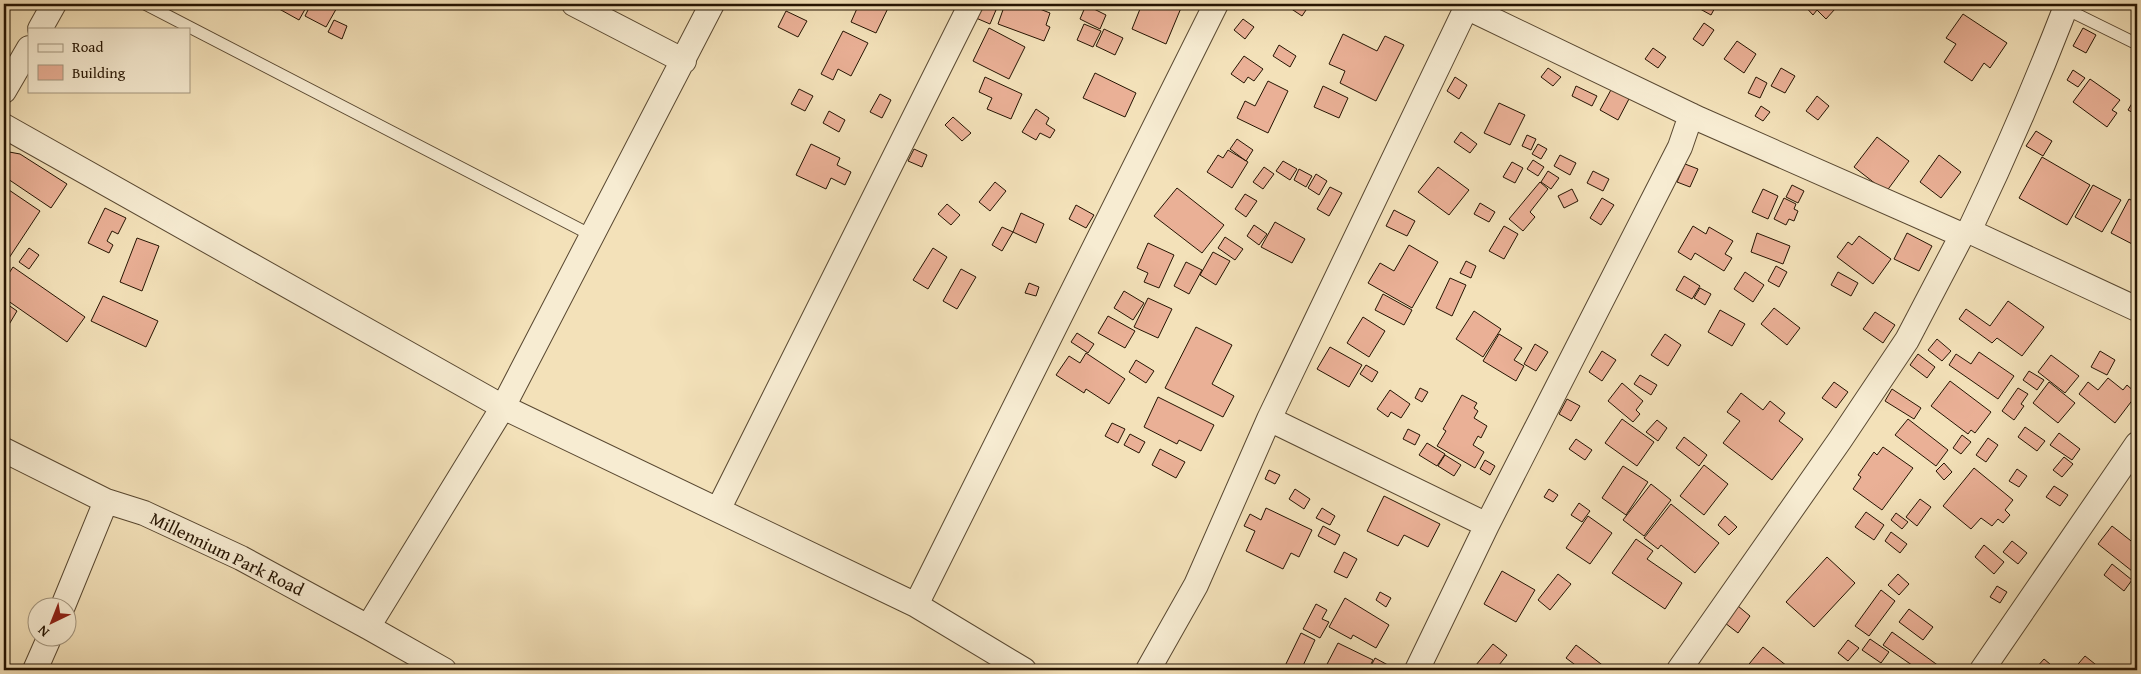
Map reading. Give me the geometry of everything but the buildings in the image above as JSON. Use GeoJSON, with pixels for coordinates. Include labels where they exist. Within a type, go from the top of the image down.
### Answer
{"type":"FeatureCollection","features":[{"type":"Feature","properties":{"kind":"street"},"geometry":{"type":"LineString","coordinates":[[41,28],[54,4]]}},
{"type":"Feature","properties":{"kind":"street"},"geometry":{"type":"LineString","coordinates":[[574,4],[684,61]]}},
{"type":"Feature","properties":{"kind":"street"},"geometry":{"type":"LineString","coordinates":[[368,627],[503,407],[712,4]]}},
{"type":"Feature","properties":{"kind":"street"},"geometry":{"type":"LineString","coordinates":[[718,510],[972,4]]}},
{"type":"Feature","properties":{"kind":"street"},"geometry":{"type":"LineString","coordinates":[[916,605],[1216,4]]}},
{"type":"Feature","properties":{"kind":"street"},"geometry":{"type":"LineString","coordinates":[[1148,670],[1196,585],[1269,419],[1467,6],[1691,115],[2137,308]]}},
{"type":"Feature","properties":{"kind":"street"},"geometry":{"type":"LineString","coordinates":[[1679,670],[1835,448],[1907,340],[2002,163],[2060,6]]}},
{"type":"Feature","properties":{"kind":"street"},"geometry":{"type":"LineString","coordinates":[[4,92],[28,50]]}},
{"type":"Feature","properties":{"kind":"street"},"geometry":{"type":"LineString","coordinates":[[1417,670],[1487,525],[1676,156],[1691,115]]}},
{"type":"Feature","properties":{"kind":"street"},"geometry":{"type":"LineString","coordinates":[[4,126],[503,407],[916,605],[1024,670]]}},
{"type":"Feature","properties":{"kind":"street"},"geometry":{"type":"LineString","coordinates":[[1269,419],[1487,525]]}},
{"type":"Feature","properties":{"kind":"street"},"geometry":{"type":"LineString","coordinates":[[1982,670],[2137,444]]}},
{"type":"Feature","properties":{"kind":"street","name":"Millennium Park Road"},"geometry":{"type":"LineString","coordinates":[[4,450],[106,501],[144,513],[241,558],[444,670]]}},
{"type":"Feature","properties":{"kind":"street"},"geometry":{"type":"LineString","coordinates":[[67,596],[106,501]]}},
{"type":"Feature","properties":{"kind":"street"},"geometry":{"type":"LineString","coordinates":[[35,670],[46,646]]}},
{"type":"Feature","properties":{"kind":"lane"},"geometry":{"type":"LineString","coordinates":[[145,4],[592,236]]}},
{"type":"Feature","properties":{"kind":"lane"},"geometry":{"type":"LineString","coordinates":[[2060,6],[2137,44]]}}]}
